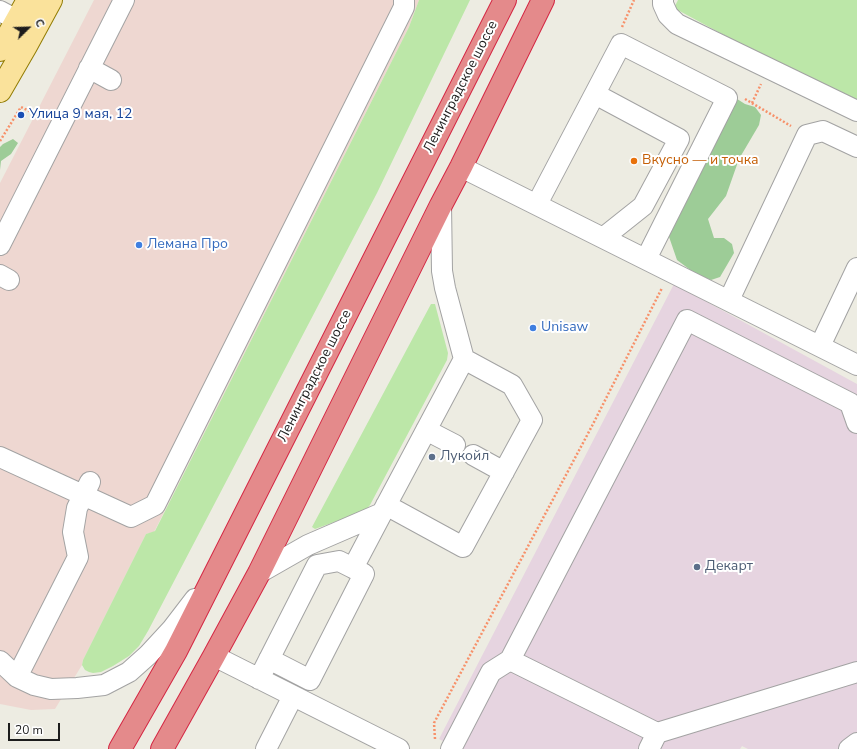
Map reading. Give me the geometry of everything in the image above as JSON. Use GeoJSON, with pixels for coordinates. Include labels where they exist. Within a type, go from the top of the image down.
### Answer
{"type":"FeatureCollection","features":[{"type":"Feature","properties":{"kind":"highway"},"geometry":{"type":"LineString","coordinates":[[162,749],[259,573],[441,205],[462,167],[543,0]]}},
{"type":"Feature","properties":{"kind":"highway","name":"Ленинградское шоссе"},"geometry":{"type":"LineString","coordinates":[[120,749],[176,651],[500,6]]}},
{"type":"Feature","properties":{"kind":"main road"},"geometry":{"type":"LineString","coordinates":[[0,50],[8,16],[28,0]]}},
{"type":"Feature","properties":{"kind":"main road"},"geometry":{"type":"LineString","coordinates":[[0,91],[51,0]]}},
{"type":"Feature","properties":{"kind":"lane"},"geometry":{"type":"LineString","coordinates":[[0,245],[124,0]]}},
{"type":"Feature","properties":{"kind":"lane"},"geometry":{"type":"LineString","coordinates":[[0,457],[87,488],[131,517],[155,505],[404,7],[404,0]]}},
{"type":"Feature","properties":{"kind":"lane"},"geometry":{"type":"LineString","coordinates":[[663,0],[663,4],[668,15],[677,24],[857,111]]}},
{"type":"Feature","properties":{"kind":"lane"},"geometry":{"type":"LineString","coordinates":[[537,204],[621,44],[727,98],[646,258]]}},
{"type":"Feature","properties":{"kind":"lane"},"geometry":{"type":"LineString","coordinates":[[89,68],[111,80]]}},
{"type":"Feature","properties":{"kind":"lane"},"geometry":{"type":"LineString","coordinates":[[595,94],[679,139],[642,206],[604,237]]}},
{"type":"Feature","properties":{"kind":"lane"},"geometry":{"type":"LineString","coordinates":[[729,300],[807,135],[823,131],[857,147]]}},
{"type":"Feature","properties":{"kind":"lane"},"geometry":{"type":"LineString","coordinates":[[462,167],[857,364]]}},
{"type":"Feature","properties":{"kind":"lane"},"geometry":{"type":"LineString","coordinates":[[353,568],[464,359],[445,288],[442,271],[441,205]]}},
{"type":"Feature","properties":{"kind":"lane"},"geometry":{"type":"LineString","coordinates":[[820,346],[857,268]]}},
{"type":"Feature","properties":{"kind":"lane"},"geometry":{"type":"LineString","coordinates":[[443,746],[491,672],[510,660],[687,320],[850,403],[857,423]]}},
{"type":"Feature","properties":{"kind":"lane"},"geometry":{"type":"LineString","coordinates":[[384,509],[463,547],[532,420],[512,385],[464,359]]}},
{"type":"Feature","properties":{"kind":"lane"},"geometry":{"type":"LineString","coordinates":[[426,430],[454,445]]}},
{"type":"Feature","properties":{"kind":"lane"},"geometry":{"type":"LineString","coordinates":[[474,455],[504,472]]}},
{"type":"Feature","properties":{"kind":"lane"},"geometry":{"type":"LineString","coordinates":[[17,676],[78,557],[73,532],[77,508],[87,488]]}},
{"type":"Feature","properties":{"kind":"lane"},"geometry":{"type":"LineString","coordinates":[[259,573],[308,545],[384,509]]}},
{"type":"Feature","properties":{"kind":"lane"},"geometry":{"type":"LineString","coordinates":[[259,679],[269,659],[317,565],[338,561],[364,574],[310,680],[269,659]]}},
{"type":"Feature","properties":{"kind":"lane"},"geometry":{"type":"LineString","coordinates":[[0,661],[17,676],[34,685],[52,689],[104,685],[129,672],[148,655],[172,629],[214,574]]}},
{"type":"Feature","properties":{"kind":"lane"},"geometry":{"type":"LineString","coordinates":[[214,656],[387,745]]}},
{"type":"Feature","properties":{"kind":"lane"},"geometry":{"type":"LineString","coordinates":[[510,660],[653,741],[857,672]]}},
{"type":"Feature","properties":{"kind":"lane"},"geometry":{"type":"LineString","coordinates":[[266,749],[293,696]]}},
{"type":"Feature","properties":{"kind":"path"},"geometry":{"type":"LineString","coordinates":[[621,44],[622,25],[634,0]]}},
{"type":"Feature","properties":{"kind":"path"},"geometry":{"type":"LineString","coordinates":[[727,98],[742,98],[807,135]]}},
{"type":"Feature","properties":{"kind":"path"},"geometry":{"type":"LineString","coordinates":[[0,141],[21,107],[40,117]]}},
{"type":"Feature","properties":{"kind":"path"},"geometry":{"type":"LineString","coordinates":[[443,746],[434,723],[592,426],[670,271]]}},
{"type":"Feature","properties":{"kind":"shaded area","name":"Лемана Про"},"geometry":{"type":"Polygon","coordinates":[[[94,0],[419,0],[409,27],[154,532],[146,534],[83,660],[82,665],[55,709],[31,710],[0,704],[0,183],[94,0]]]}},
{"type":"Feature","properties":{"kind":"shaded area"},"geometry":{"type":"Polygon","coordinates":[[[674,284],[857,384],[857,749],[748,749],[742,746],[740,749],[458,749],[439,739],[674,284]]]}},
{"type":"Feature","properties":{"kind":"green space"},"geometry":{"type":"Polygon","coordinates":[[[419,0],[470,0],[377,193],[148,631],[139,646],[129,656],[101,672],[89,672],[85,670],[82,665],[83,660],[146,534],[155,531],[409,27],[419,0]]]}},
{"type":"Feature","properties":{"kind":"green space"},"geometry":{"type":"Polygon","coordinates":[[[678,0],[857,0],[857,107],[674,8],[678,0]]]}},
{"type":"Feature","properties":{"kind":"green space"},"geometry":{"type":"Polygon","coordinates":[[[734,97],[745,104],[755,107],[761,115],[759,125],[739,159],[726,196],[708,219],[714,238],[724,238],[732,244],[734,253],[720,277],[711,280],[693,272],[677,260],[667,231],[734,97]]]}},
{"type":"Feature","properties":{"kind":"green space"},"geometry":{"type":"Polygon","coordinates":[[[13,139],[18,143],[11,154],[1,161],[0,170],[0,147],[13,139]]]}},
{"type":"Feature","properties":{"kind":"green space"},"geometry":{"type":"Polygon","coordinates":[[[431,304],[435,304],[448,353],[447,360],[370,505],[365,511],[315,529],[312,527],[431,304]]]}},
{"type":"Feature","properties":{"kind":"place","name":"Улица 9 мая, 12"},"geometry":{"type":"Point","coordinates":[21,115]}},
{"type":"Feature","properties":{"kind":"place","name":"Вкусно — и точка"},"geometry":{"type":"Point","coordinates":[634,161]}},
{"type":"Feature","properties":{"kind":"place","name":"Лемана Про"},"geometry":{"type":"Point","coordinates":[139,245]}},
{"type":"Feature","properties":{"kind":"place","name":"Unisaw"},"geometry":{"type":"Point","coordinates":[533,328]}},
{"type":"Feature","properties":{"kind":"place","name":"Лукойл"},"geometry":{"type":"Point","coordinates":[432,457]}},
{"type":"Feature","properties":{"kind":"place","name":"Декарт"},"geometry":{"type":"Point","coordinates":[697,567]}}]}
